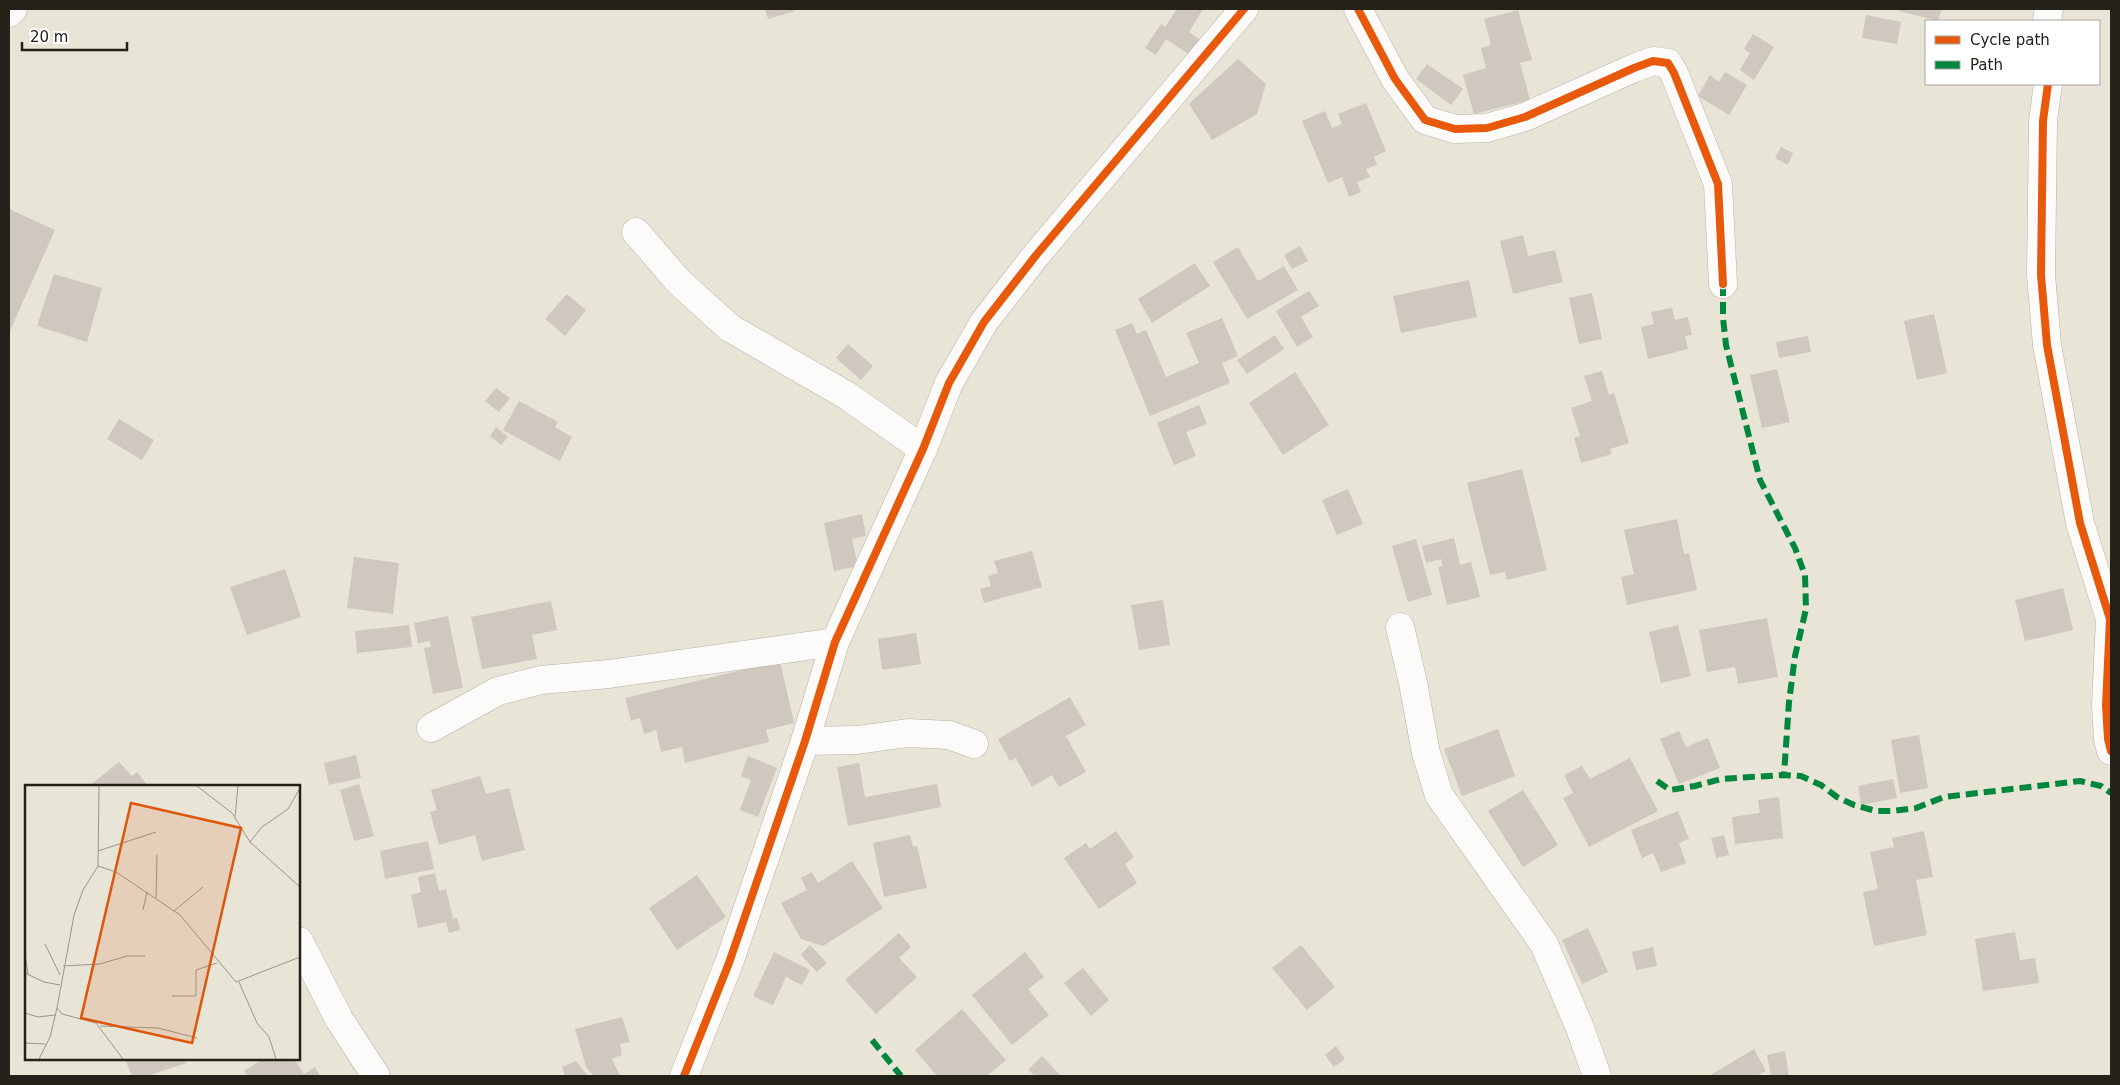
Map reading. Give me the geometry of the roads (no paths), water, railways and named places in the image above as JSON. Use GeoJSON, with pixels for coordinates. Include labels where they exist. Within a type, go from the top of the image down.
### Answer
{"type":"FeatureCollection","features":[{"type":"Feature","properties":{"kind":"street"},"geometry":{"type":"LineString","coordinates":[[9,13],[13,9]]}},
{"type":"Feature","properties":{"kind":"street"},"geometry":{"type":"LineString","coordinates":[[684,1076],[729,963],[805,741],[834,642],[923,449],[949,384],[984,322],[1037,254],[1244,9]]}},
{"type":"Feature","properties":{"kind":"street"},"geometry":{"type":"LineString","coordinates":[[1358,9],[1395,80],[1425,120],[1455,129],[1487,128],[1525,117],[1634,68],[1653,62],[1668,63],[1674,73],[1718,184],[1723,284]]}},
{"type":"Feature","properties":{"kind":"street"},"geometry":{"type":"LineString","coordinates":[[2048,85],[2043,121],[2041,275],[2046,345],[2080,522],[2110,618],[2106,706],[2108,739],[2111,751]]}},
{"type":"Feature","properties":{"kind":"street"},"geometry":{"type":"LineString","coordinates":[[636,232],[679,282],[730,328],[846,395],[923,449]]}},
{"type":"Feature","properties":{"kind":"street"},"geometry":{"type":"LineString","coordinates":[[1400,627],[1426,752],[1439,795],[1544,944],[1580,1028],[1597,1076]]}},
{"type":"Feature","properties":{"kind":"street"},"geometry":{"type":"LineString","coordinates":[[431,728],[498,691],[541,680],[609,674],[834,642]]}},
{"type":"Feature","properties":{"kind":"street"},"geometry":{"type":"LineString","coordinates":[[805,741],[857,740],[908,733],[949,735],[974,744]]}},
{"type":"Feature","properties":{"kind":"street"},"geometry":{"type":"LineString","coordinates":[[300,943],[339,1019],[376,1076]]}}]}
